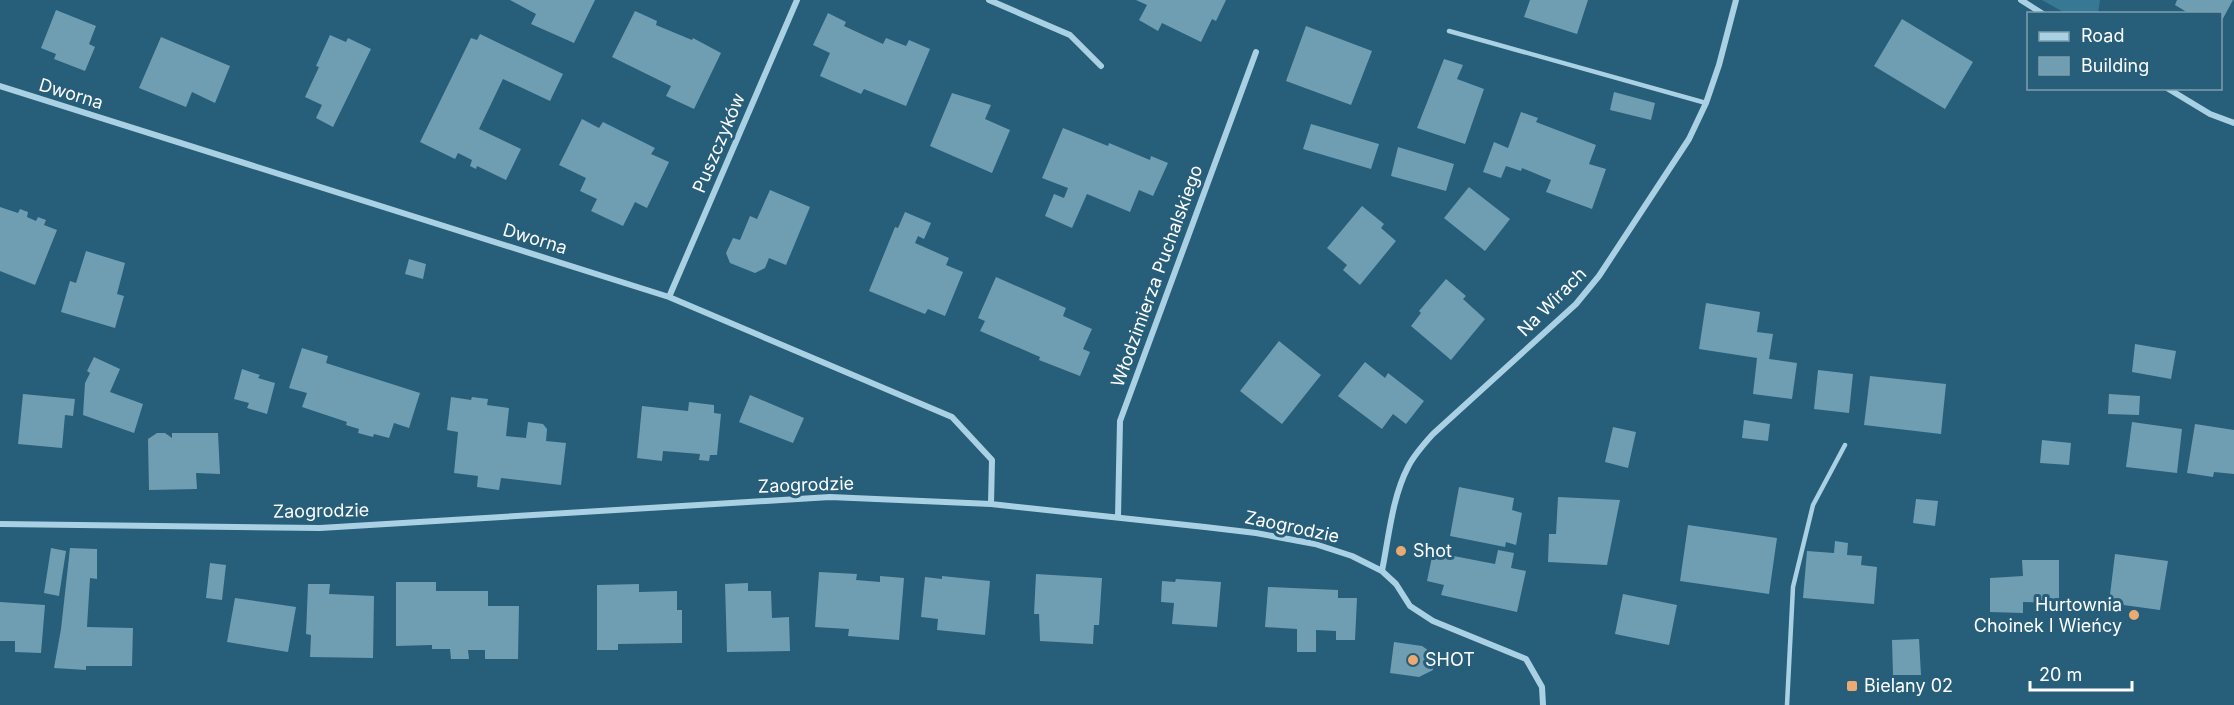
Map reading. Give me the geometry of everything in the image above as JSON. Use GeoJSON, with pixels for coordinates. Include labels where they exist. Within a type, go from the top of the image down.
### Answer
{"type":"FeatureCollection","features":[{"type":"Feature","properties":{"kind":"street","name":"Puszczyków"},"geometry":{"type":"LineString","coordinates":[[669,297],[797,0]]}},
{"type":"Feature","properties":{"kind":"street"},"geometry":{"type":"LineString","coordinates":[[989,0],[1070,35],[1101,66]]}},
{"type":"Feature","properties":{"kind":"street","name":"Na Wirach"},"geometry":{"type":"LineString","coordinates":[[1382,571],[1401,482],[1419,450],[1433,434],[1576,304],[1599,276],[1689,139],[1706,103],[1719,65],[1736,0]]}},
{"type":"Feature","properties":{"kind":"street"},"geometry":{"type":"LineString","coordinates":[[2021,0],[2040,12]]}},
{"type":"Feature","properties":{"kind":"street","name":"Włodzimierza Puchalskiego"},"geometry":{"type":"LineString","coordinates":[[1118,517],[1120,421],[1256,52]]}},
{"type":"Feature","properties":{"kind":"street","name":"Dworna"},"geometry":{"type":"LineString","coordinates":[[0,86],[669,297],[952,417],[992,460],[991,504]]}},
{"type":"Feature","properties":{"kind":"street"},"geometry":{"type":"LineString","coordinates":[[2171,90],[2210,114],[2234,123]]}},
{"type":"Feature","properties":{"kind":"street","name":"Zaogrodzie"},"geometry":{"type":"LineString","coordinates":[[0,524],[320,528],[830,497],[991,504],[1256,533],[1315,544],[1352,556],[1382,571],[1396,584],[1410,606],[1433,621],[1526,659],[1542,687],[1543,705]]}},
{"type":"Feature","properties":{"kind":"lane"},"geometry":{"type":"LineString","coordinates":[[1449,31],[1706,103]]}},
{"type":"Feature","properties":{"kind":"lane"},"geometry":{"type":"LineString","coordinates":[[1786,705],[1793,587],[1813,505],[1845,445]]}},
{"type":"Feature","properties":{"kind":"shaded area"},"geometry":{"type":"Polygon","coordinates":[[[2042,0],[2100,0],[2098,12],[2063,12],[2042,0]]]}},
{"type":"Feature","properties":{"kind":"building"},"geometry":{"type":"Polygon","coordinates":[[[510,0],[595,0],[574,43],[531,24],[536,14],[510,0]]]}},
{"type":"Feature","properties":{"kind":"building"},"geometry":{"type":"Polygon","coordinates":[[[1136,0],[1226,0],[1216,21],[1212,19],[1201,42],[1162,23],[1158,31],[1139,20],[1147,5],[1136,0]]]}},
{"type":"Feature","properties":{"kind":"building"},"geometry":{"type":"Polygon","coordinates":[[[1530,0],[1588,0],[1577,34],[1524,17],[1530,0]]]}},
{"type":"Feature","properties":{"kind":"building"},"geometry":{"type":"Polygon","coordinates":[[[2177,0],[2233,0],[2222,20],[2222,12],[2187,12],[2175,5],[2177,0]]]}},
{"type":"Feature","properties":{"kind":"building"},"geometry":{"type":"Polygon","coordinates":[[[56,10],[96,26],[89,44],[95,47],[85,71],[54,59],[56,54],[41,48],[56,10]]]}},
{"type":"Feature","properties":{"kind":"building"},"geometry":{"type":"Polygon","coordinates":[[[635,11],[657,21],[656,25],[692,40],[693,38],[721,53],[694,109],[666,96],[671,86],[612,57],[635,11]]]}},
{"type":"Feature","properties":{"kind":"building"},"geometry":{"type":"Polygon","coordinates":[[[828,13],[846,22],[844,26],[883,44],[886,38],[906,46],[909,40],[930,49],[906,106],[864,89],[861,94],[820,76],[830,53],[813,45],[828,13]]]}},
{"type":"Feature","properties":{"kind":"building"},"geometry":{"type":"Polygon","coordinates":[[[1902,19],[1973,62],[1945,109],[1874,66],[1902,19]]]}},
{"type":"Feature","properties":{"kind":"building"},"geometry":{"type":"Polygon","coordinates":[[[1306,26],[1372,51],[1351,105],[1286,81],[1306,26]]]}},
{"type":"Feature","properties":{"kind":"building"},"geometry":{"type":"Polygon","coordinates":[[[480,34],[563,74],[550,101],[503,79],[479,129],[521,149],[506,180],[477,166],[476,169],[470,166],[472,160],[458,153],[455,159],[420,142],[471,38],[477,40],[480,34]]]}},
{"type":"Feature","properties":{"kind":"building"},"geometry":{"type":"Polygon","coordinates":[[[330,35],[346,42],[348,38],[371,49],[333,127],[316,118],[322,105],[305,97],[330,35]]]}},
{"type":"Feature","properties":{"kind":"building"},"geometry":{"type":"Polygon","coordinates":[[[161,37],[230,66],[215,103],[192,92],[186,107],[139,88],[161,37]]]}},
{"type":"Feature","properties":{"kind":"building"},"geometry":{"type":"Polygon","coordinates":[[[1444,59],[1463,65],[1457,79],[1484,89],[1465,144],[1417,128],[1444,59]]]}},
{"type":"Feature","properties":{"kind":"building"},"geometry":{"type":"Polygon","coordinates":[[[1614,92],[1655,103],[1651,120],[1610,110],[1614,92]]]}},
{"type":"Feature","properties":{"kind":"building"},"geometry":{"type":"Polygon","coordinates":[[[952,93],[991,105],[985,119],[1010,130],[992,173],[930,146],[952,93]]]}},
{"type":"Feature","properties":{"kind":"building"},"geometry":{"type":"Polygon","coordinates":[[[1521,112],[1538,118],[1536,122],[1596,145],[1589,164],[1606,169],[1592,209],[1546,192],[1551,180],[1522,168],[1521,171],[1506,166],[1501,178],[1483,172],[1494,142],[1508,148],[1521,112]]]}},
{"type":"Feature","properties":{"kind":"building"},"geometry":{"type":"Polygon","coordinates":[[[582,119],[599,128],[603,122],[655,148],[651,154],[669,162],[647,208],[635,202],[623,226],[591,211],[597,199],[580,191],[586,178],[559,165],[582,119]]]}},
{"type":"Feature","properties":{"kind":"building"},"geometry":{"type":"Polygon","coordinates":[[[1311,124],[1379,144],[1371,169],[1303,149],[1311,124]]]}},
{"type":"Feature","properties":{"kind":"building"},"geometry":{"type":"Polygon","coordinates":[[[1063,128],[1108,146],[1109,143],[1150,160],[1151,156],[1168,163],[1153,196],[1139,190],[1130,212],[1087,194],[1072,228],[1045,216],[1054,194],[1064,198],[1068,188],[1042,178],[1063,128]]]}},
{"type":"Feature","properties":{"kind":"building"},"geometry":{"type":"Polygon","coordinates":[[[1398,147],[1454,164],[1446,191],[1391,176],[1398,147]]]}},
{"type":"Feature","properties":{"kind":"building"},"geometry":{"type":"Polygon","coordinates":[[[1469,187],[1510,219],[1485,251],[1444,218],[1469,187]]]}},
{"type":"Feature","properties":{"kind":"building"},"geometry":{"type":"Polygon","coordinates":[[[770,190],[810,207],[786,265],[769,258],[765,268],[755,273],[730,263],[726,253],[733,238],[740,240],[750,216],[757,219],[770,190]]]}},
{"type":"Feature","properties":{"kind":"building"},"geometry":{"type":"Polygon","coordinates":[[[1362,206],[1384,224],[1381,228],[1396,241],[1360,285],[1343,270],[1347,265],[1327,248],[1362,206]]]}},
{"type":"Feature","properties":{"kind":"building"},"geometry":{"type":"Polygon","coordinates":[[[0,207],[18,213],[20,209],[28,212],[27,217],[36,221],[38,217],[46,220],[44,225],[57,230],[35,285],[0,271],[0,207]]]}},
{"type":"Feature","properties":{"kind":"building"},"geometry":{"type":"Polygon","coordinates":[[[905,212],[931,223],[924,239],[918,236],[915,243],[949,258],[946,265],[963,272],[945,316],[928,309],[925,314],[869,291],[895,227],[898,228],[905,212]]]}},
{"type":"Feature","properties":{"kind":"building"},"geometry":{"type":"Polygon","coordinates":[[[86,251],[125,263],[117,294],[124,296],[115,328],[61,312],[70,281],[76,283],[86,251]]]}},
{"type":"Feature","properties":{"kind":"building"},"geometry":{"type":"Polygon","coordinates":[[[409,259],[426,264],[423,279],[405,274],[409,259]]]}},
{"type":"Feature","properties":{"kind":"building"},"geometry":{"type":"Polygon","coordinates":[[[996,277],[1066,308],[1063,316],[1092,329],[1083,349],[1090,352],[1080,376],[1039,360],[1040,357],[980,331],[985,321],[978,318],[996,277]]]}},
{"type":"Feature","properties":{"kind":"building"},"geometry":{"type":"Polygon","coordinates":[[[1446,279],[1466,296],[1463,299],[1485,319],[1451,360],[1411,326],[1421,313],[1419,311],[1446,279]]]}},
{"type":"Feature","properties":{"kind":"building"},"geometry":{"type":"Polygon","coordinates":[[[1706,303],[1760,312],[1757,332],[1773,334],[1769,359],[1797,363],[1792,399],[1753,394],[1757,358],[1699,349],[1706,303]]]}},
{"type":"Feature","properties":{"kind":"building"},"geometry":{"type":"Polygon","coordinates":[[[1279,341],[1321,375],[1282,424],[1240,391],[1279,341]]]}},
{"type":"Feature","properties":{"kind":"building"},"geometry":{"type":"Polygon","coordinates":[[[2135,344],[2176,351],[2171,379],[2132,372],[2135,344]]]}},
{"type":"Feature","properties":{"kind":"building"},"geometry":{"type":"Polygon","coordinates":[[[302,348],[328,356],[326,363],[420,393],[409,428],[394,423],[389,438],[374,434],[373,437],[358,433],[359,429],[346,425],[347,422],[302,407],[307,393],[289,388],[302,348]]]}},
{"type":"Feature","properties":{"kind":"building"},"geometry":{"type":"Polygon","coordinates":[[[94,357],[120,369],[110,392],[143,404],[134,433],[83,415],[85,383],[90,373],[87,371],[94,357]]]}},
{"type":"Feature","properties":{"kind":"building"},"geometry":{"type":"Polygon","coordinates":[[[1365,362],[1385,378],[1388,373],[1424,401],[1406,424],[1393,414],[1382,429],[1338,396],[1365,362]]]}},
{"type":"Feature","properties":{"kind":"building"},"geometry":{"type":"Polygon","coordinates":[[[242,369],[260,375],[258,378],[275,383],[267,414],[247,408],[249,403],[234,399],[242,369]]]}},
{"type":"Feature","properties":{"kind":"building"},"geometry":{"type":"Polygon","coordinates":[[[1818,370],[1853,374],[1849,413],[1814,409],[1818,370]]]}},
{"type":"Feature","properties":{"kind":"building"},"geometry":{"type":"Polygon","coordinates":[[[1870,376],[1946,384],[1941,434],[1864,425],[1870,376]]]}},
{"type":"Feature","properties":{"kind":"building"},"geometry":{"type":"Polygon","coordinates":[[[23,394],[75,399],[73,416],[65,415],[62,448],[18,444],[23,394]]]}},
{"type":"Feature","properties":{"kind":"building"},"geometry":{"type":"Polygon","coordinates":[[[2109,394],[2140,396],[2139,415],[2108,414],[2109,394]]]}},
{"type":"Feature","properties":{"kind":"building"},"geometry":{"type":"Polygon","coordinates":[[[750,395],[804,418],[793,443],[739,422],[750,395]]]}},
{"type":"Feature","properties":{"kind":"building"},"geometry":{"type":"Polygon","coordinates":[[[451,397],[471,400],[472,397],[488,399],[487,405],[509,408],[506,436],[526,438],[528,422],[543,424],[547,429],[546,441],[566,443],[561,485],[501,478],[499,490],[477,487],[478,476],[454,473],[458,432],[447,430],[451,397]]]}},
{"type":"Feature","properties":{"kind":"building"},"geometry":{"type":"Polygon","coordinates":[[[689,402],[714,405],[714,413],[721,414],[717,455],[710,455],[709,461],[699,460],[700,454],[663,451],[662,461],[637,458],[642,406],[688,411],[689,402]]]}},
{"type":"Feature","properties":{"kind":"building"},"geometry":{"type":"Polygon","coordinates":[[[1744,420],[1770,424],[1768,441],[1742,438],[1744,420]]]}},
{"type":"Feature","properties":{"kind":"building"},"geometry":{"type":"Polygon","coordinates":[[[2132,422],[2182,429],[2177,473],[2126,467],[2132,422]]]}},
{"type":"Feature","properties":{"kind":"building"},"geometry":{"type":"Polygon","coordinates":[[[2195,424],[2234,430],[2234,474],[2214,472],[2213,477],[2187,473],[2195,424]]]}},
{"type":"Feature","properties":{"kind":"building"},"geometry":{"type":"Polygon","coordinates":[[[1613,427],[1636,432],[1628,468],[1605,462],[1613,427]]]}},
{"type":"Feature","properties":{"kind":"building"},"geometry":{"type":"Polygon","coordinates":[[[157,433],[165,433],[172,438],[172,433],[218,433],[220,474],[196,473],[197,489],[149,490],[148,439],[157,433]]]}},
{"type":"Feature","properties":{"kind":"building"},"geometry":{"type":"Polygon","coordinates":[[[2042,440],[2071,443],[2069,465],[2040,463],[2042,440]]]}},
{"type":"Feature","properties":{"kind":"building"},"geometry":{"type":"Polygon","coordinates":[[[1459,487],[1514,498],[1512,510],[1522,513],[1516,545],[1506,542],[1505,547],[1450,536],[1459,487]]]}},
{"type":"Feature","properties":{"kind":"building"},"geometry":{"type":"Polygon","coordinates":[[[1558,497],[1620,500],[1607,565],[1548,562],[1549,534],[1556,534],[1558,497]]]}},
{"type":"Feature","properties":{"kind":"building"},"geometry":{"type":"Polygon","coordinates":[[[1916,499],[1938,501],[1935,526],[1913,523],[1916,499]]]}},
{"type":"Feature","properties":{"kind":"building"},"geometry":{"type":"Polygon","coordinates":[[[1688,525],[1777,538],[1769,594],[1680,581],[1688,525]]]}},
{"type":"Feature","properties":{"kind":"building"},"geometry":{"type":"Polygon","coordinates":[[[1835,541],[1848,543],[1847,555],[1862,556],[1861,565],[1877,567],[1874,604],[1803,598],[1807,551],[1834,553],[1835,541]]]}},
{"type":"Feature","properties":{"kind":"building"},"geometry":{"type":"Polygon","coordinates":[[[51,548],[66,551],[59,596],[44,593],[51,548]]]}},
{"type":"Feature","properties":{"kind":"building"},"geometry":{"type":"Polygon","coordinates":[[[70,548],[97,549],[97,579],[90,578],[87,627],[133,628],[132,666],[86,666],[86,670],[54,668],[70,548]]]}},
{"type":"Feature","properties":{"kind":"building"},"geometry":{"type":"Polygon","coordinates":[[[1498,550],[1514,553],[1511,568],[1526,571],[1517,612],[1441,595],[1444,585],[1427,581],[1433,552],[1495,564],[1498,550]]]}},
{"type":"Feature","properties":{"kind":"building"},"geometry":{"type":"Polygon","coordinates":[[[2115,554],[2168,561],[2160,610],[2109,603],[2115,554]]]}},
{"type":"Feature","properties":{"kind":"building"},"geometry":{"type":"Polygon","coordinates":[[[2022,560],[2059,560],[2059,603],[2023,602],[2023,613],[1990,612],[1990,578],[2023,576],[2022,560]]]}},
{"type":"Feature","properties":{"kind":"building"},"geometry":{"type":"Polygon","coordinates":[[[210,563],[226,565],[222,600],[206,598],[210,563]]]}},
{"type":"Feature","properties":{"kind":"building"},"geometry":{"type":"Polygon","coordinates":[[[819,572],[857,574],[856,580],[880,582],[880,576],[904,578],[899,640],[848,636],[849,629],[815,627],[819,572]]]}},
{"type":"Feature","properties":{"kind":"building"},"geometry":{"type":"Polygon","coordinates":[[[1036,574],[1102,578],[1099,625],[1094,625],[1093,644],[1040,641],[1039,614],[1034,614],[1036,574]]]}},
{"type":"Feature","properties":{"kind":"building"},"geometry":{"type":"Polygon","coordinates":[[[942,576],[990,581],[985,635],[937,630],[938,619],[921,617],[925,577],[942,579],[942,576]]]}},
{"type":"Feature","properties":{"kind":"building"},"geometry":{"type":"Polygon","coordinates":[[[1176,579],[1221,582],[1217,627],[1172,624],[1174,603],[1161,602],[1162,581],[1175,582],[1176,579]]]}},
{"type":"Feature","properties":{"kind":"building"},"geometry":{"type":"Polygon","coordinates":[[[396,582],[436,582],[436,591],[488,591],[488,606],[519,606],[518,659],[485,659],[485,650],[468,650],[469,659],[451,659],[450,649],[432,649],[432,645],[396,646],[396,582]]]}},
{"type":"Feature","properties":{"kind":"building"},"geometry":{"type":"Polygon","coordinates":[[[748,583],[748,591],[771,591],[772,618],[789,617],[790,651],[727,652],[725,584],[748,583]]]}},
{"type":"Feature","properties":{"kind":"building"},"geometry":{"type":"Polygon","coordinates":[[[308,584],[330,584],[329,594],[374,596],[373,658],[310,657],[311,635],[306,634],[308,584]]]}},
{"type":"Feature","properties":{"kind":"building"},"geometry":{"type":"Polygon","coordinates":[[[639,584],[639,592],[677,591],[677,610],[682,610],[682,643],[618,644],[618,650],[597,650],[597,585],[639,584]]]}},
{"type":"Feature","properties":{"kind":"building"},"geometry":{"type":"Polygon","coordinates":[[[1268,587],[1338,590],[1338,598],[1357,598],[1355,640],[1336,640],[1336,631],[1316,630],[1316,652],[1297,652],[1297,629],[1265,627],[1268,587]]]}},
{"type":"Feature","properties":{"kind":"building"},"geometry":{"type":"Polygon","coordinates":[[[1623,594],[1677,605],[1669,645],[1615,634],[1623,594]]]}},
{"type":"Feature","properties":{"kind":"building"},"geometry":{"type":"Polygon","coordinates":[[[235,598],[296,607],[288,652],[227,642],[235,598]]]}},
{"type":"Feature","properties":{"kind":"building"},"geometry":{"type":"Polygon","coordinates":[[[0,602],[45,605],[41,653],[15,652],[15,641],[0,641],[0,602]]]}},
{"type":"Feature","properties":{"kind":"building"},"geometry":{"type":"Polygon","coordinates":[[[1919,639],[1921,675],[1893,675],[1892,640],[1919,639]]]}},
{"type":"Feature","properties":{"kind":"building","name":"SHOT"},"geometry":{"type":"Polygon","coordinates":[[[1394,642],[1422,646],[1435,655],[1433,670],[1419,677],[1390,673],[1394,642]]]}},
{"type":"Feature","properties":{"kind":"place","name":"Shot"},"geometry":{"type":"Point","coordinates":[1401,551]}},
{"type":"Feature","properties":{"kind":"place","name":"Hurtownia Choinek I Wieńcy"},"geometry":{"type":"Point","coordinates":[2134,615]}},
{"type":"Feature","properties":{"kind":"place","name":"SHOT"},"geometry":{"type":"Point","coordinates":[1413,660]}},
{"type":"Feature","properties":{"kind":"place","name":"Bielany 02"},"geometry":{"type":"Point","coordinates":[1852,686]}}]}
